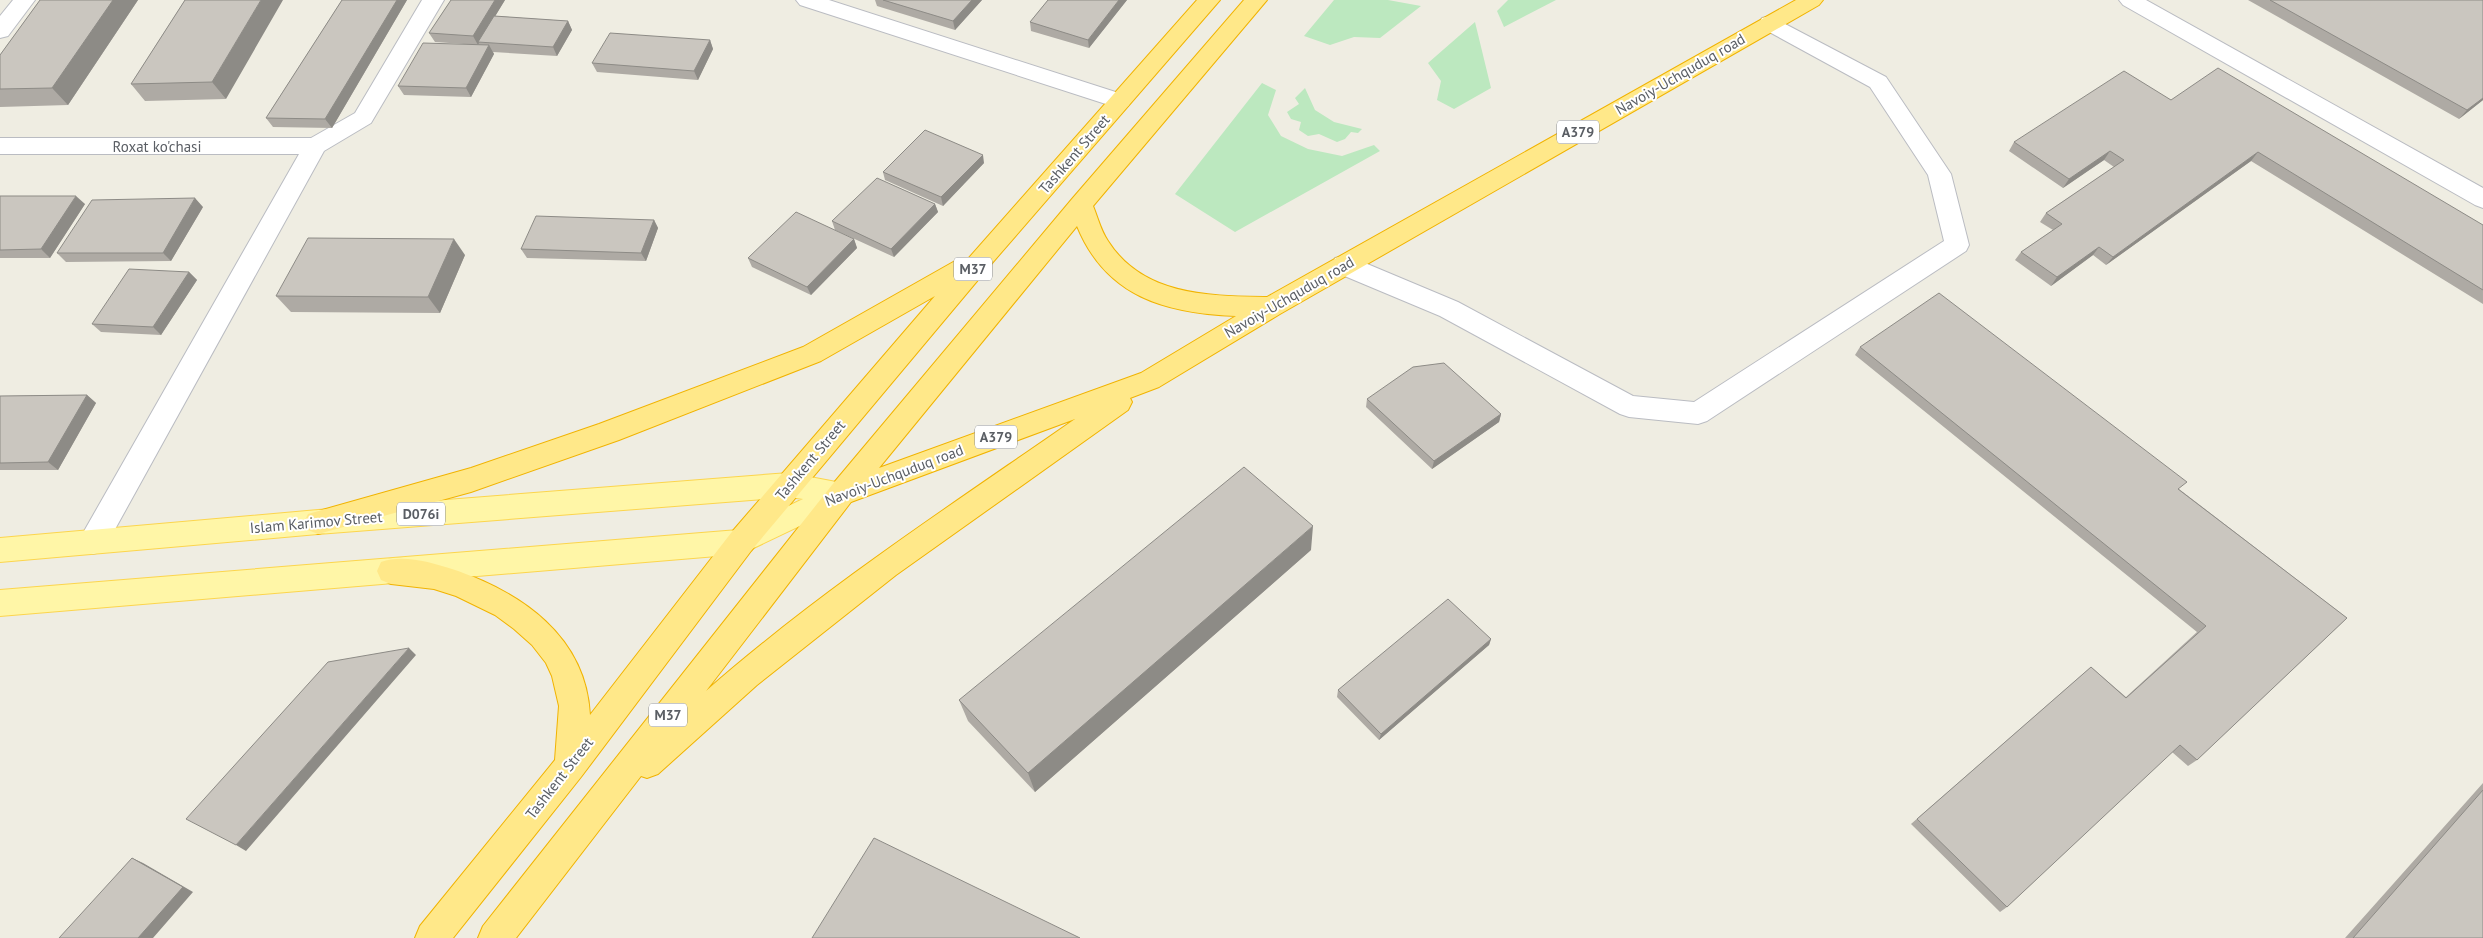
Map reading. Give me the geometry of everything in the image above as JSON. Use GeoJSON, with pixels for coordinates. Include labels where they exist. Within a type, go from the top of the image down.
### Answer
{"type":"FeatureCollection","features":[{"type":"Feature","properties":{"kind":"highway","name":"Tashkent Street"},"geometry":{"type":"LineString","coordinates":[[432,938],[570,766],[741,542],[984,256],[1209,0]]}},
{"type":"Feature","properties":{"kind":"highway","name":"M37"},"geometry":{"type":"LineString","coordinates":[[496,938],[842,493],[1080,205],[1256,0]]}},
{"type":"Feature","properties":{"kind":"highway","name":"Navoiy-Uchquduq road"},"geometry":{"type":"LineString","coordinates":[[842,493],[1150,380],[1344,265],[1812,0]]}},
{"type":"Feature","properties":{"kind":"highway"},"geometry":{"type":"LineString","coordinates":[[1080,205],[1101,250],[1131,283],[1182,302],[1271,307]]}},
{"type":"Feature","properties":{"kind":"highway"},"geometry":{"type":"LineString","coordinates":[[318,522],[471,480],[609,432],[812,354],[901,306],[984,256]]}},
{"type":"Feature","properties":{"kind":"highway"},"geometry":{"type":"LineString","coordinates":[[594,810],[746,675],[854,590],[1150,380]]}},
{"type":"Feature","properties":{"kind":"highway"},"geometry":{"type":"LineString","coordinates":[[391,571],[438,578],[478,590],[510,608],[542,632],[562,662],[574,698],[574,731],[570,766]]}},
{"type":"Feature","properties":{"kind":"main road","name":"Islam Karimov Street"},"geometry":{"type":"LineString","coordinates":[[0,550],[318,522],[789,485],[842,493]]}},
{"type":"Feature","properties":{"kind":"main road","name":"Navoiy-Uchquduq road"},"geometry":{"type":"LineString","coordinates":[[391,571],[675,549],[741,542],[842,493]]}},
{"type":"Feature","properties":{"kind":"main road"},"geometry":{"type":"LineString","coordinates":[[0,603],[391,571]]}},
{"type":"Feature","properties":{"kind":"street"},"geometry":{"type":"LineString","coordinates":[[0,31],[24,0]]}},
{"type":"Feature","properties":{"kind":"street"},"geometry":{"type":"LineString","coordinates":[[93,542],[314,146],[363,118],[433,0]]}},
{"type":"Feature","properties":{"kind":"street"},"geometry":{"type":"LineString","coordinates":[[807,0],[1120,101]]}},
{"type":"Feature","properties":{"kind":"street"},"geometry":{"type":"LineString","coordinates":[[2130,0],[2483,199]]}},
{"type":"Feature","properties":{"kind":"street"},"geometry":{"type":"LineString","coordinates":[[1344,265],[1449,309],[1629,406],[1698,413],[1956,245],[1939,174],[1878,82],[1770,23]]}},
{"type":"Feature","properties":{"kind":"street","name":"Roxat ko'chasi"},"geometry":{"type":"LineString","coordinates":[[0,146],[314,146]]}},
{"type":"Feature","properties":{"kind":"green space"},"geometry":{"type":"Polygon","coordinates":[[[1334,0],[1388,0],[1421,6],[1380,38],[1354,37],[1330,45],[1304,36],[1334,0]]]}},
{"type":"Feature","properties":{"kind":"green space"},"geometry":{"type":"Polygon","coordinates":[[[1508,0],[1556,0],[1504,27],[1497,11],[1508,0]]]}},
{"type":"Feature","properties":{"kind":"green space"},"geometry":{"type":"Polygon","coordinates":[[[1475,22],[1491,88],[1454,109],[1437,100],[1441,81],[1428,63],[1475,22]]]}},
{"type":"Feature","properties":{"kind":"green space"},"geometry":{"type":"Polygon","coordinates":[[[1262,83],[1276,90],[1268,115],[1281,136],[1308,149],[1342,156],[1374,145],[1380,151],[1235,232],[1175,194],[1262,83]]]}},
{"type":"Feature","properties":{"kind":"green space"},"geometry":{"type":"Polygon","coordinates":[[[1305,88],[1315,110],[1334,122],[1362,129],[1358,133],[1351,132],[1345,139],[1337,142],[1319,134],[1308,136],[1299,130],[1301,122],[1291,119],[1287,112],[1299,104],[1295,98],[1305,88]]]}},
{"type":"Feature","properties":{"kind":"building"},"geometry":{"type":"Polygon","coordinates":[[[40,0],[113,0],[52,88],[0,89],[0,55],[40,0]]]}},
{"type":"Feature","properties":{"kind":"building"},"geometry":{"type":"Polygon","coordinates":[[[185,0],[261,0],[212,82],[131,84],[185,0]]]}},
{"type":"Feature","properties":{"kind":"building"},"geometry":{"type":"Polygon","coordinates":[[[342,0],[397,0],[325,119],[266,118],[342,0]]]}},
{"type":"Feature","properties":{"kind":"building"},"geometry":{"type":"Polygon","coordinates":[[[451,0],[495,0],[473,36],[429,33],[451,0]]]}},
{"type":"Feature","properties":{"kind":"building"},"geometry":{"type":"Polygon","coordinates":[[[883,0],[972,0],[953,21],[883,0]]]}},
{"type":"Feature","properties":{"kind":"building"},"geometry":{"type":"Polygon","coordinates":[[[1048,0],[1119,0],[1088,40],[1030,22],[1048,0]]]}},
{"type":"Feature","properties":{"kind":"building"},"geometry":{"type":"Polygon","coordinates":[[[2270,0],[2483,0],[2483,98],[2467,110],[2270,0]]]}},
{"type":"Feature","properties":{"kind":"building"},"geometry":{"type":"Polygon","coordinates":[[[494,16],[568,21],[553,47],[478,42],[494,16]]]}},
{"type":"Feature","properties":{"kind":"building"},"geometry":{"type":"Polygon","coordinates":[[[610,33],[710,40],[694,71],[592,63],[610,33]]]}},
{"type":"Feature","properties":{"kind":"building"},"geometry":{"type":"Polygon","coordinates":[[[423,43],[489,45],[466,88],[398,86],[423,43]]]}},
{"type":"Feature","properties":{"kind":"building"},"geometry":{"type":"Polygon","coordinates":[[[2218,68],[2483,225],[2483,290],[2258,152],[2113,257],[2099,247],[2057,277],[2021,252],[2062,224],[2046,213],[2124,160],[2110,151],[2069,179],[2014,142],[2124,71],[2171,100],[2218,68]]]}},
{"type":"Feature","properties":{"kind":"building"},"geometry":{"type":"Polygon","coordinates":[[[925,130],[983,155],[941,197],[883,172],[925,130]]]}},
{"type":"Feature","properties":{"kind":"building"},"geometry":{"type":"Polygon","coordinates":[[[877,178],[935,204],[891,249],[832,221],[877,178]]]}},
{"type":"Feature","properties":{"kind":"building"},"geometry":{"type":"Polygon","coordinates":[[[0,196],[76,196],[41,249],[0,250],[0,196]]]}},
{"type":"Feature","properties":{"kind":"building"},"geometry":{"type":"Polygon","coordinates":[[[195,198],[163,253],[57,253],[92,200],[195,198]]]}},
{"type":"Feature","properties":{"kind":"building"},"geometry":{"type":"Polygon","coordinates":[[[796,212],[854,239],[807,287],[748,258],[796,212]]]}},
{"type":"Feature","properties":{"kind":"building"},"geometry":{"type":"Polygon","coordinates":[[[536,216],[654,220],[641,253],[521,249],[536,216]]]}},
{"type":"Feature","properties":{"kind":"building"},"geometry":{"type":"Polygon","coordinates":[[[308,238],[454,239],[428,297],[276,296],[308,238]]]}},
{"type":"Feature","properties":{"kind":"building"},"geometry":{"type":"Polygon","coordinates":[[[129,269],[189,272],[153,327],[92,324],[129,269]]]}},
{"type":"Feature","properties":{"kind":"building"},"geometry":{"type":"Polygon","coordinates":[[[1939,293],[2187,482],[2178,489],[2347,618],[2197,760],[2180,745],[2007,907],[1917,819],[2091,667],[2126,698],[2206,626],[1860,347],[1939,293]]]}},
{"type":"Feature","properties":{"kind":"building"},"geometry":{"type":"Polygon","coordinates":[[[1444,363],[1501,414],[1434,461],[1367,399],[1413,367],[1444,363]]]}},
{"type":"Feature","properties":{"kind":"building"},"geometry":{"type":"Polygon","coordinates":[[[87,395],[48,462],[0,463],[0,396],[87,395]]]}},
{"type":"Feature","properties":{"kind":"building"},"geometry":{"type":"Polygon","coordinates":[[[1244,467],[1313,526],[1028,773],[959,700],[1244,467]]]}},
{"type":"Feature","properties":{"kind":"building"},"geometry":{"type":"Polygon","coordinates":[[[1448,599],[1491,639],[1381,734],[1338,690],[1448,599]]]}},
{"type":"Feature","properties":{"kind":"building"},"geometry":{"type":"Polygon","coordinates":[[[409,648],[236,845],[186,819],[328,662],[409,648]]]}},
{"type":"Feature","properties":{"kind":"building"},"geometry":{"type":"Polygon","coordinates":[[[2483,790],[2483,938],[2353,938],[2483,790]]]}},
{"type":"Feature","properties":{"kind":"building"},"geometry":{"type":"Polygon","coordinates":[[[874,838],[1080,938],[812,938],[874,838]]]}},
{"type":"Feature","properties":{"kind":"building"},"geometry":{"type":"Polygon","coordinates":[[[132,858],[183,887],[138,938],[59,938],[132,858]]]}}]}
